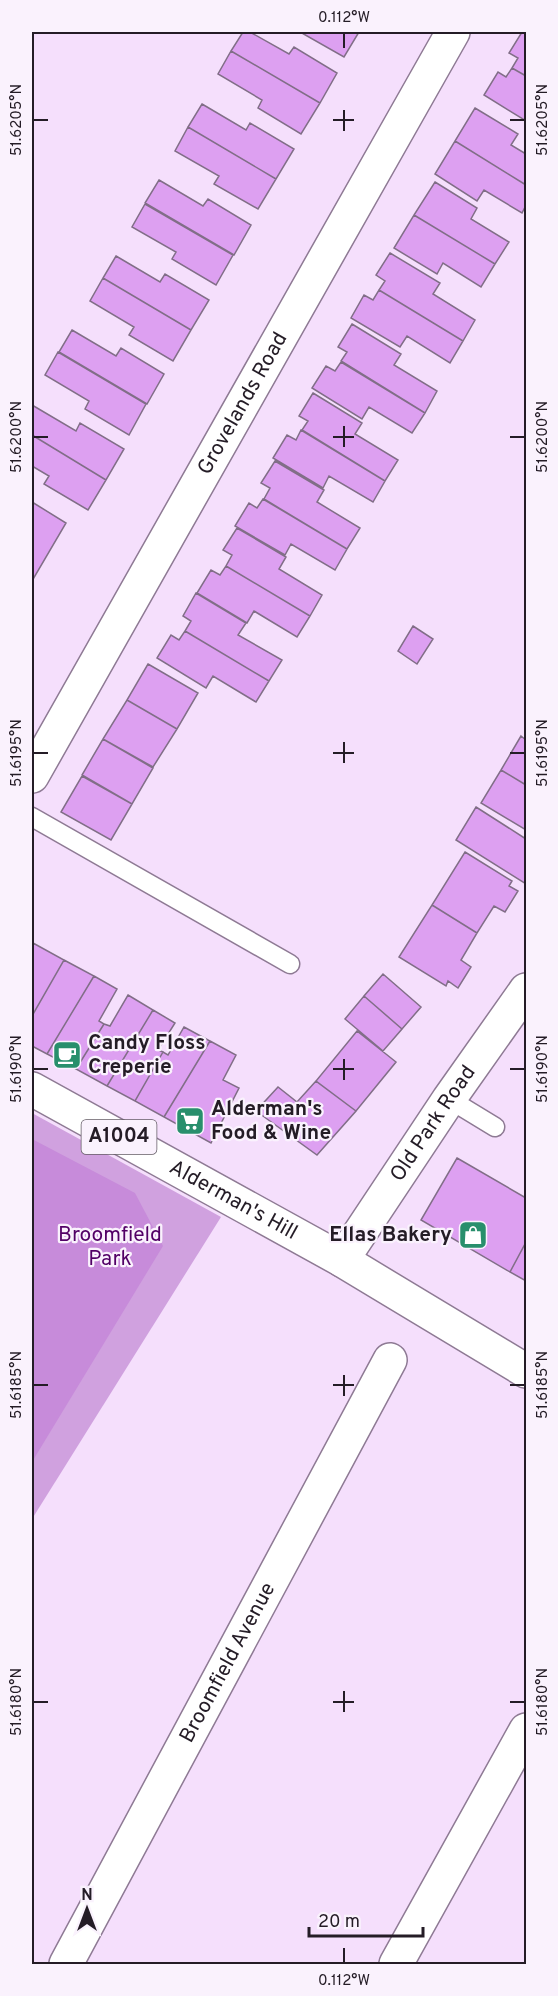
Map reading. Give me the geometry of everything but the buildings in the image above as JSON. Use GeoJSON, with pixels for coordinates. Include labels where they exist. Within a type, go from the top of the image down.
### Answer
{"type":"FeatureCollection","features":[{"type":"Feature","properties":{"kind":"street","name":"Grovelands Road"},"geometry":{"type":"LineString","coordinates":[[32,776],[453,32]]}},
{"type":"Feature","properties":{"kind":"street","name":"Old Park Road"},"geometry":{"type":"LineString","coordinates":[[342,1260],[449,1099],[526,990]]}},
{"type":"Feature","properties":{"kind":"street","name":"Alderman's Hill"},"geometry":{"type":"LineString","coordinates":[[32,1089],[342,1260],[526,1371]]}},
{"type":"Feature","properties":{"kind":"street","name":"Broomfield Avenue"},"geometry":{"type":"LineString","coordinates":[[66,1965],[390,1359]]}},
{"type":"Feature","properties":{"kind":"street"},"geometry":{"type":"LineString","coordinates":[[396,1965],[526,1730]]}},
{"type":"Feature","properties":{"kind":"lane"},"geometry":{"type":"LineString","coordinates":[[32,818],[290,964]]}},
{"type":"Feature","properties":{"kind":"lane"},"geometry":{"type":"LineString","coordinates":[[449,1099],[495,1127]]}},
{"type":"Feature","properties":{"kind":"green space","name":"Broomfield Park"},"geometry":{"type":"Polygon","coordinates":[[[32,1113],[221,1217],[32,1519],[32,1113]]]}},
{"type":"Feature","properties":{"kind":"green space","name":"Broomfield Park"},"geometry":{"type":"Polygon","coordinates":[[[32,1139],[135,1193],[163,1246],[32,1462],[32,1139]]]}},
{"type":"Feature","properties":{"kind":"place","name":"Candy Floss Creperie"},"geometry":{"type":"Point","coordinates":[67,1055]}},
{"type":"Feature","properties":{"kind":"place","name":"Alderman's Food & Wine"},"geometry":{"type":"Point","coordinates":[190,1121]}},
{"type":"Feature","properties":{"kind":"place","name":"Ellas Bakery"},"geometry":{"type":"Point","coordinates":[473,1235]}}]}
